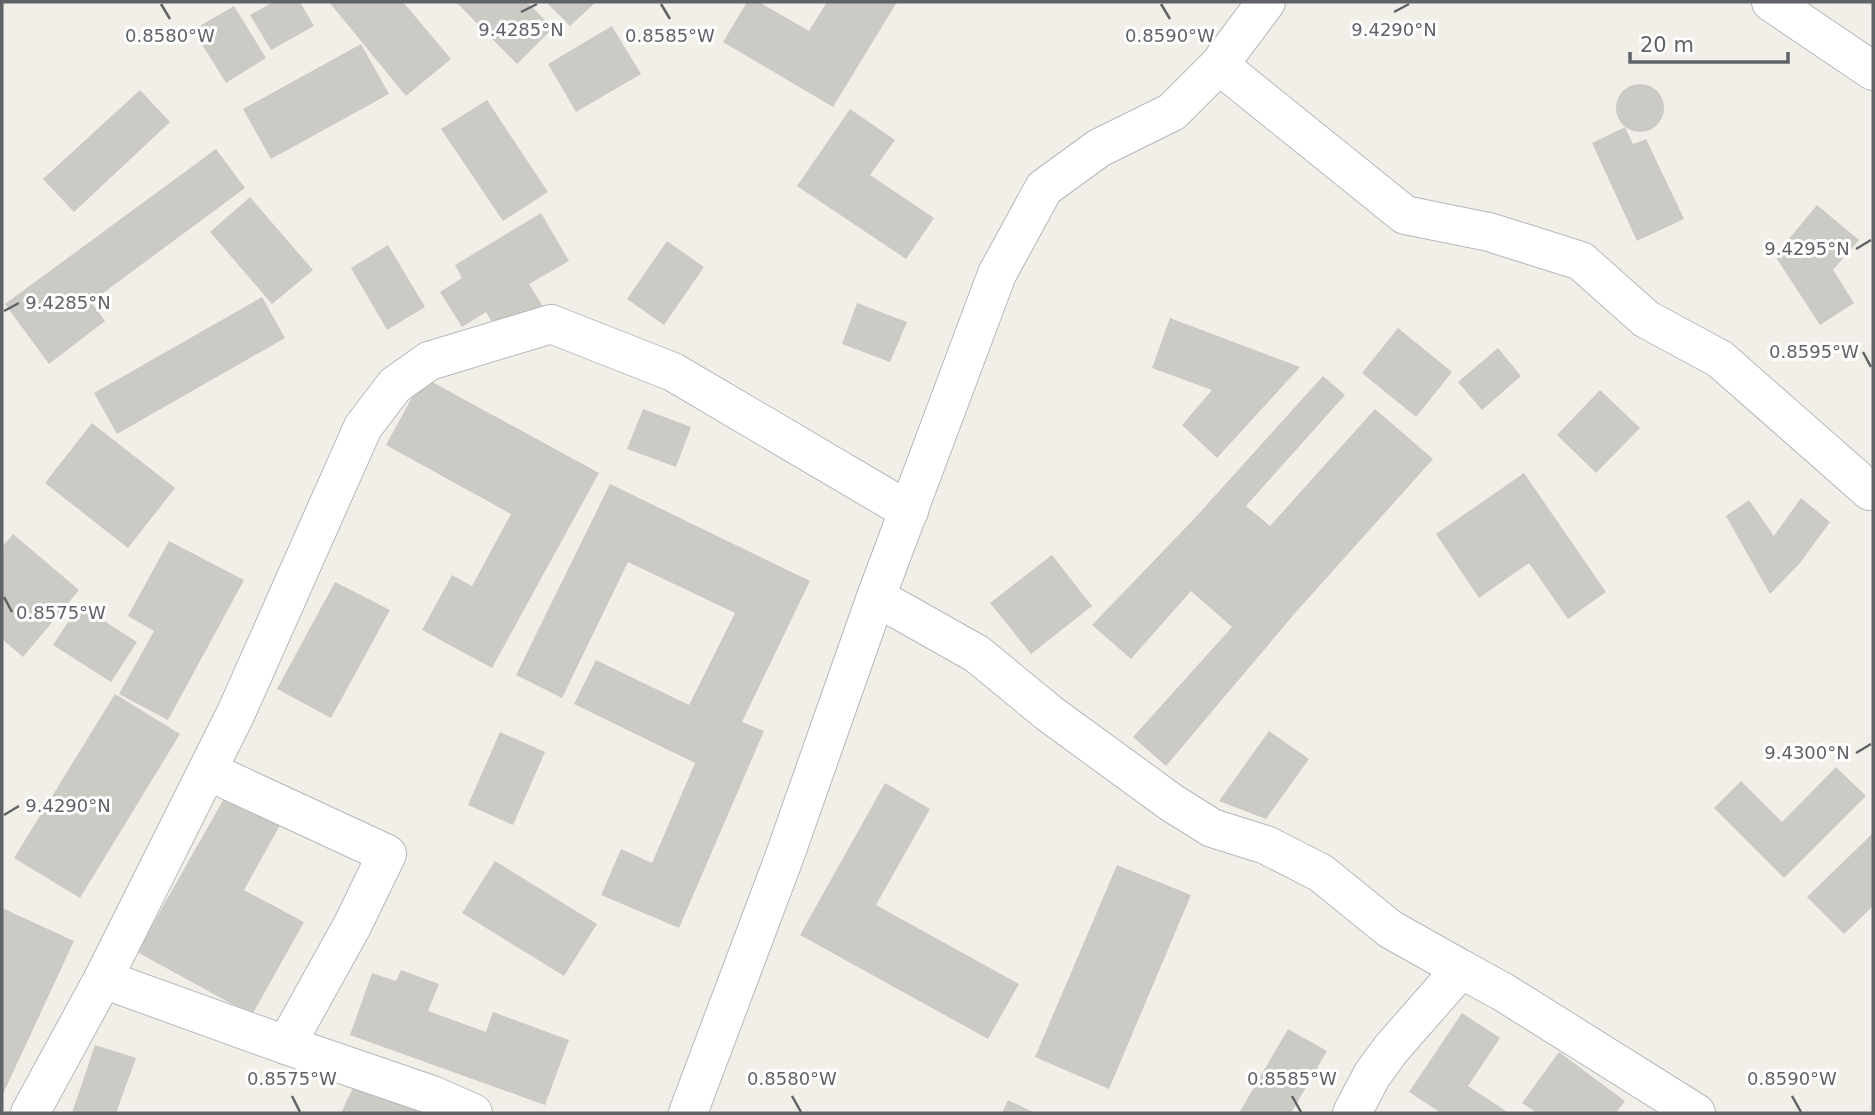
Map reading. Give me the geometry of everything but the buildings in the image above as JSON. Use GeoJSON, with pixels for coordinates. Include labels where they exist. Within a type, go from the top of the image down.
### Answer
{"type":"FeatureCollection","features":[{"type":"Feature","properties":{"kind":"street"},"geometry":{"type":"LineString","coordinates":[[688,1113],[997,274],[1044,188],[1099,148],[1172,112],[1219,65],[1266,2]]}},
{"type":"Feature","properties":{"kind":"street"},"geometry":{"type":"LineString","coordinates":[[1771,2],[1873,71]]}},
{"type":"Feature","properties":{"kind":"street"},"geometry":{"type":"LineString","coordinates":[[1219,65],[1405,215],[1489,232],[1581,261],[1646,319],[1720,359],[1870,491]]}},
{"type":"Feature","properties":{"kind":"street"},"geometry":{"type":"LineString","coordinates":[[30,1113],[103,979],[208,771],[363,427],[395,384],[429,361],[551,324],[673,372],[909,511]]}},
{"type":"Feature","properties":{"kind":"street"},"geometry":{"type":"LineString","coordinates":[[876,597],[977,654],[1050,714],[1172,803],[1212,828],[1266,845],[1321,873],[1390,929],[1503,992],[1696,1113]]}},
{"type":"Feature","properties":{"kind":"street"},"geometry":{"type":"LineString","coordinates":[[208,771],[387,855],[352,926],[286,1045]]}},
{"type":"Feature","properties":{"kind":"street"},"geometry":{"type":"LineString","coordinates":[[1352,1113],[1372,1075],[1391,1049],[1461,969]]}},
{"type":"Feature","properties":{"kind":"street"},"geometry":{"type":"LineString","coordinates":[[103,979],[432,1095],[473,1113]]}}]}
